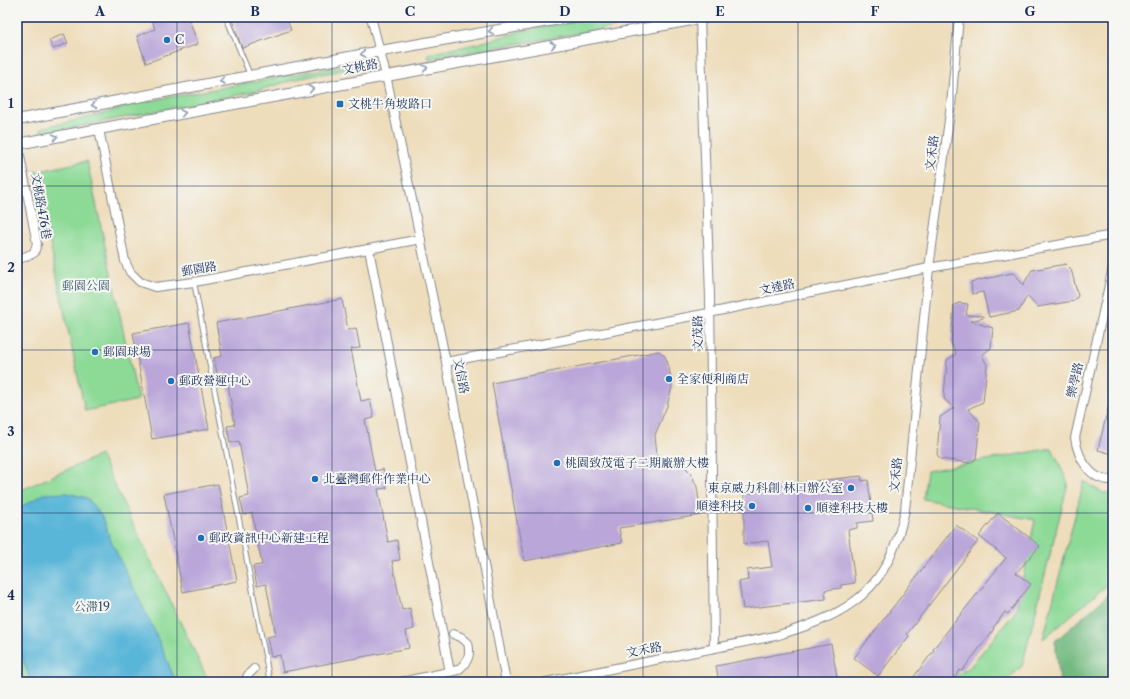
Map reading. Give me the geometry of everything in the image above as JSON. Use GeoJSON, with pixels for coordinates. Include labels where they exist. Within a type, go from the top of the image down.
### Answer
{"type":"FeatureCollection","features":[{"type":"Feature","properties":{"kind":"street","name":"文信路"},"geometry":{"type":"LineString","coordinates":[[371,17],[381,50],[446,362],[506,682]]}},
{"type":"Feature","properties":{"kind":"street","name":"文桃路"},"geometry":{"type":"LineString","coordinates":[[17,120],[381,50],[571,17]]}},
{"type":"Feature","properties":{"kind":"street","name":"文禾路"},"geometry":{"type":"LineString","coordinates":[[546,682],[775,636],[804,627],[842,611],[867,592],[889,560],[900,534],[905,510],[929,268],[951,105],[959,17]]}},
{"type":"Feature","properties":{"kind":"street","name":"文桃路"},"geometry":{"type":"LineString","coordinates":[[17,143],[704,18]]}},
{"type":"Feature","properties":{"kind":"street","name":"文茂路"},"geometry":{"type":"LineString","coordinates":[[704,18],[714,648]]}},
{"type":"Feature","properties":{"kind":"street","name":"郵園路"},"geometry":{"type":"LineString","coordinates":[[99,129],[125,260],[130,272],[140,282],[155,287],[194,282],[421,239]]}},
{"type":"Feature","properties":{"kind":"street","name":"文桃路476巷"},"geometry":{"type":"LineString","coordinates":[[17,143],[37,249],[30,256],[17,260]]}},
{"type":"Feature","properties":{"kind":"street","name":"文達路"},"geometry":{"type":"LineString","coordinates":[[446,362],[709,313],[929,268],[1113,235]]}},
{"type":"Feature","properties":{"kind":"street"},"geometry":{"type":"LineString","coordinates":[[369,249],[450,672]]}},
{"type":"Feature","properties":{"kind":"street","name":"樂學路"},"geometry":{"type":"LineString","coordinates":[[1113,267],[1075,438],[1077,450],[1093,474],[1107,480],[1113,480]]}},
{"type":"Feature","properties":{"kind":"street"},"geometry":{"type":"LineString","coordinates":[[401,682],[458,670],[469,658],[468,643],[461,637],[453,634]]}},
{"type":"Feature","properties":{"kind":"street"},"geometry":{"type":"LineString","coordinates":[[245,682],[254,669]]}},
{"type":"Feature","properties":{"kind":"lane"},"geometry":{"type":"LineString","coordinates":[[226,17],[250,75]]}},
{"type":"Feature","properties":{"kind":"lane"},"geometry":{"type":"LineString","coordinates":[[194,282],[270,682]]}},
{"type":"Feature","properties":{"kind":"green space"},"geometry":{"type":"Polygon","coordinates":[[[595,17],[673,17],[429,59],[428,54],[476,44],[522,31],[595,17]]]}},
{"type":"Feature","properties":{"kind":"green space"},"geometry":{"type":"Polygon","coordinates":[[[352,64],[353,68],[296,79],[253,92],[41,134],[41,128],[98,115],[137,103],[352,64]]]}},
{"type":"Feature","properties":{"kind":"green space","name":"郵園公園"},"geometry":{"type":"Polygon","coordinates":[[[87,161],[138,400],[85,411],[35,172],[87,161]]]}},
{"type":"Feature","properties":{"kind":"green space"},"geometry":{"type":"Polygon","coordinates":[[[1052,448],[1068,483],[1022,666],[1005,682],[945,682],[969,668],[1016,611],[1035,520],[923,499],[927,471],[1052,448]]]}},
{"type":"Feature","properties":{"kind":"green space","name":"公滯19"},"geometry":{"type":"Polygon","coordinates":[[[100,455],[209,682],[17,682],[17,492],[100,455]]]}},
{"type":"Feature","properties":{"kind":"green space"},"geometry":{"type":"Polygon","coordinates":[[[1084,481],[1103,493],[1113,493],[1113,580],[1043,639],[1084,481]]]}},
{"type":"Feature","properties":{"kind":"green space"},"geometry":{"type":"Polygon","coordinates":[[[1113,591],[1113,682],[1060,682],[1055,641],[1113,591]]]}},
{"type":"Feature","properties":{"kind":"water","name":"公滯19"},"geometry":{"type":"Polygon","coordinates":[[[67,493],[87,498],[102,517],[111,541],[155,632],[176,682],[31,682],[17,643],[17,509],[44,494],[67,493]]]}},
{"type":"Feature","properties":{"kind":"building","name":"C"},"geometry":{"type":"Polygon","coordinates":[[[151,17],[188,17],[198,44],[146,63],[137,36],[155,29],[151,17]]]}},
{"type":"Feature","properties":{"kind":"building"},"geometry":{"type":"Polygon","coordinates":[[[231,17],[286,17],[291,30],[242,48],[231,17]]]}},
{"type":"Feature","properties":{"kind":"building"},"geometry":{"type":"Polygon","coordinates":[[[64,34],[68,43],[53,49],[49,40],[64,34]]]}},
{"type":"Feature","properties":{"kind":"building"},"geometry":{"type":"Polygon","coordinates":[[[1066,264],[1071,269],[1078,296],[1074,301],[1037,307],[1027,296],[1019,311],[989,317],[983,292],[972,294],[971,282],[1012,273],[1016,275],[1023,285],[1032,270],[1066,264]]]}},
{"type":"Feature","properties":{"kind":"building","name":"北臺灣郵件作業中心"},"geometry":{"type":"Polygon","coordinates":[[[342,299],[348,330],[356,328],[360,348],[351,349],[361,401],[370,399],[374,418],[365,420],[375,471],[383,469],[387,488],[378,489],[388,542],[397,540],[400,560],[392,561],[402,610],[410,608],[414,629],[406,631],[409,648],[283,672],[280,655],[271,657],[267,637],[276,635],[266,584],[257,586],[253,566],[262,565],[252,513],[244,515],[240,498],[249,496],[239,441],[230,443],[227,426],[235,425],[226,373],[217,374],[214,358],[222,356],[216,323],[342,299]]]}},
{"type":"Feature","properties":{"kind":"building"},"geometry":{"type":"Polygon","coordinates":[[[959,303],[968,304],[966,315],[983,316],[983,318],[970,321],[993,328],[991,348],[982,355],[987,365],[983,402],[968,409],[980,422],[976,459],[970,463],[940,459],[937,454],[940,417],[954,408],[945,400],[944,397],[947,360],[956,354],[951,342],[954,305],[959,303]]]}},
{"type":"Feature","properties":{"kind":"building","name":"郵政營運中心"},"geometry":{"type":"Polygon","coordinates":[[[189,323],[209,429],[152,439],[133,333],[189,323]]]}},
{"type":"Feature","properties":{"kind":"building","name":"桃園致茂電子二期廠辦大樓"},"geometry":{"type":"Polygon","coordinates":[[[659,351],[665,356],[669,367],[672,387],[667,406],[655,435],[657,455],[682,464],[691,473],[697,487],[701,515],[619,528],[622,543],[524,561],[492,383],[659,351]]]}},
{"type":"Feature","properties":{"kind":"building"},"geometry":{"type":"Polygon","coordinates":[[[1110,400],[1113,401],[1113,454],[1098,450],[1110,400]]]}},
{"type":"Feature","properties":{"kind":"building"},"geometry":{"type":"Polygon","coordinates":[[[861,476],[862,481],[868,480],[873,521],[857,523],[857,528],[848,530],[855,583],[841,585],[841,588],[825,590],[826,599],[743,609],[739,582],[748,580],[747,570],[772,567],[768,541],[744,544],[744,494],[754,493],[753,488],[861,476]]]}},
{"type":"Feature","properties":{"kind":"building","name":"郵政資訊中心新建工程"},"geometry":{"type":"Polygon","coordinates":[[[218,484],[237,581],[183,592],[164,494],[218,484]]]}},
{"type":"Feature","properties":{"kind":"building"},"geometry":{"type":"Polygon","coordinates":[[[998,513],[1040,546],[1016,573],[1031,584],[1008,614],[1005,612],[962,671],[960,670],[951,682],[910,682],[934,650],[933,649],[1006,558],[979,536],[998,513]]]}},
{"type":"Feature","properties":{"kind":"building"},"geometry":{"type":"Polygon","coordinates":[[[956,525],[978,541],[907,634],[909,636],[878,676],[854,658],[956,525]]]}},
{"type":"Feature","properties":{"kind":"building"},"geometry":{"type":"Polygon","coordinates":[[[831,644],[838,682],[818,682],[818,679],[801,682],[719,682],[716,666],[831,644]]]}},
{"type":"Feature","properties":{"kind":"place","name":"C"},"geometry":{"type":"Point","coordinates":[167,40]}},
{"type":"Feature","properties":{"kind":"place","name":"文桃牛角坡路口"},"geometry":{"type":"Point","coordinates":[340,104]}},
{"type":"Feature","properties":{"kind":"place","name":"郵園球場"},"geometry":{"type":"Point","coordinates":[95,352]}},
{"type":"Feature","properties":{"kind":"place","name":"全家便利商店"},"geometry":{"type":"Point","coordinates":[669,379]}},
{"type":"Feature","properties":{"kind":"place","name":"郵政營運中心"},"geometry":{"type":"Point","coordinates":[171,381]}},
{"type":"Feature","properties":{"kind":"place","name":"桃園致茂電子二期廠辦大樓"},"geometry":{"type":"Point","coordinates":[557,463]}},
{"type":"Feature","properties":{"kind":"place","name":"北臺灣郵件作業中心"},"geometry":{"type":"Point","coordinates":[315,479]}},
{"type":"Feature","properties":{"kind":"place","name":"東京威力科創 林口辦公室"},"geometry":{"type":"Point","coordinates":[851,488]}},
{"type":"Feature","properties":{"kind":"place","name":"順達科技"},"geometry":{"type":"Point","coordinates":[752,506]}},
{"type":"Feature","properties":{"kind":"place","name":"順達科技大樓"},"geometry":{"type":"Point","coordinates":[808,508]}},
{"type":"Feature","properties":{"kind":"place","name":"郵政資訊中心新建工程"},"geometry":{"type":"Point","coordinates":[201,538]}}]}
